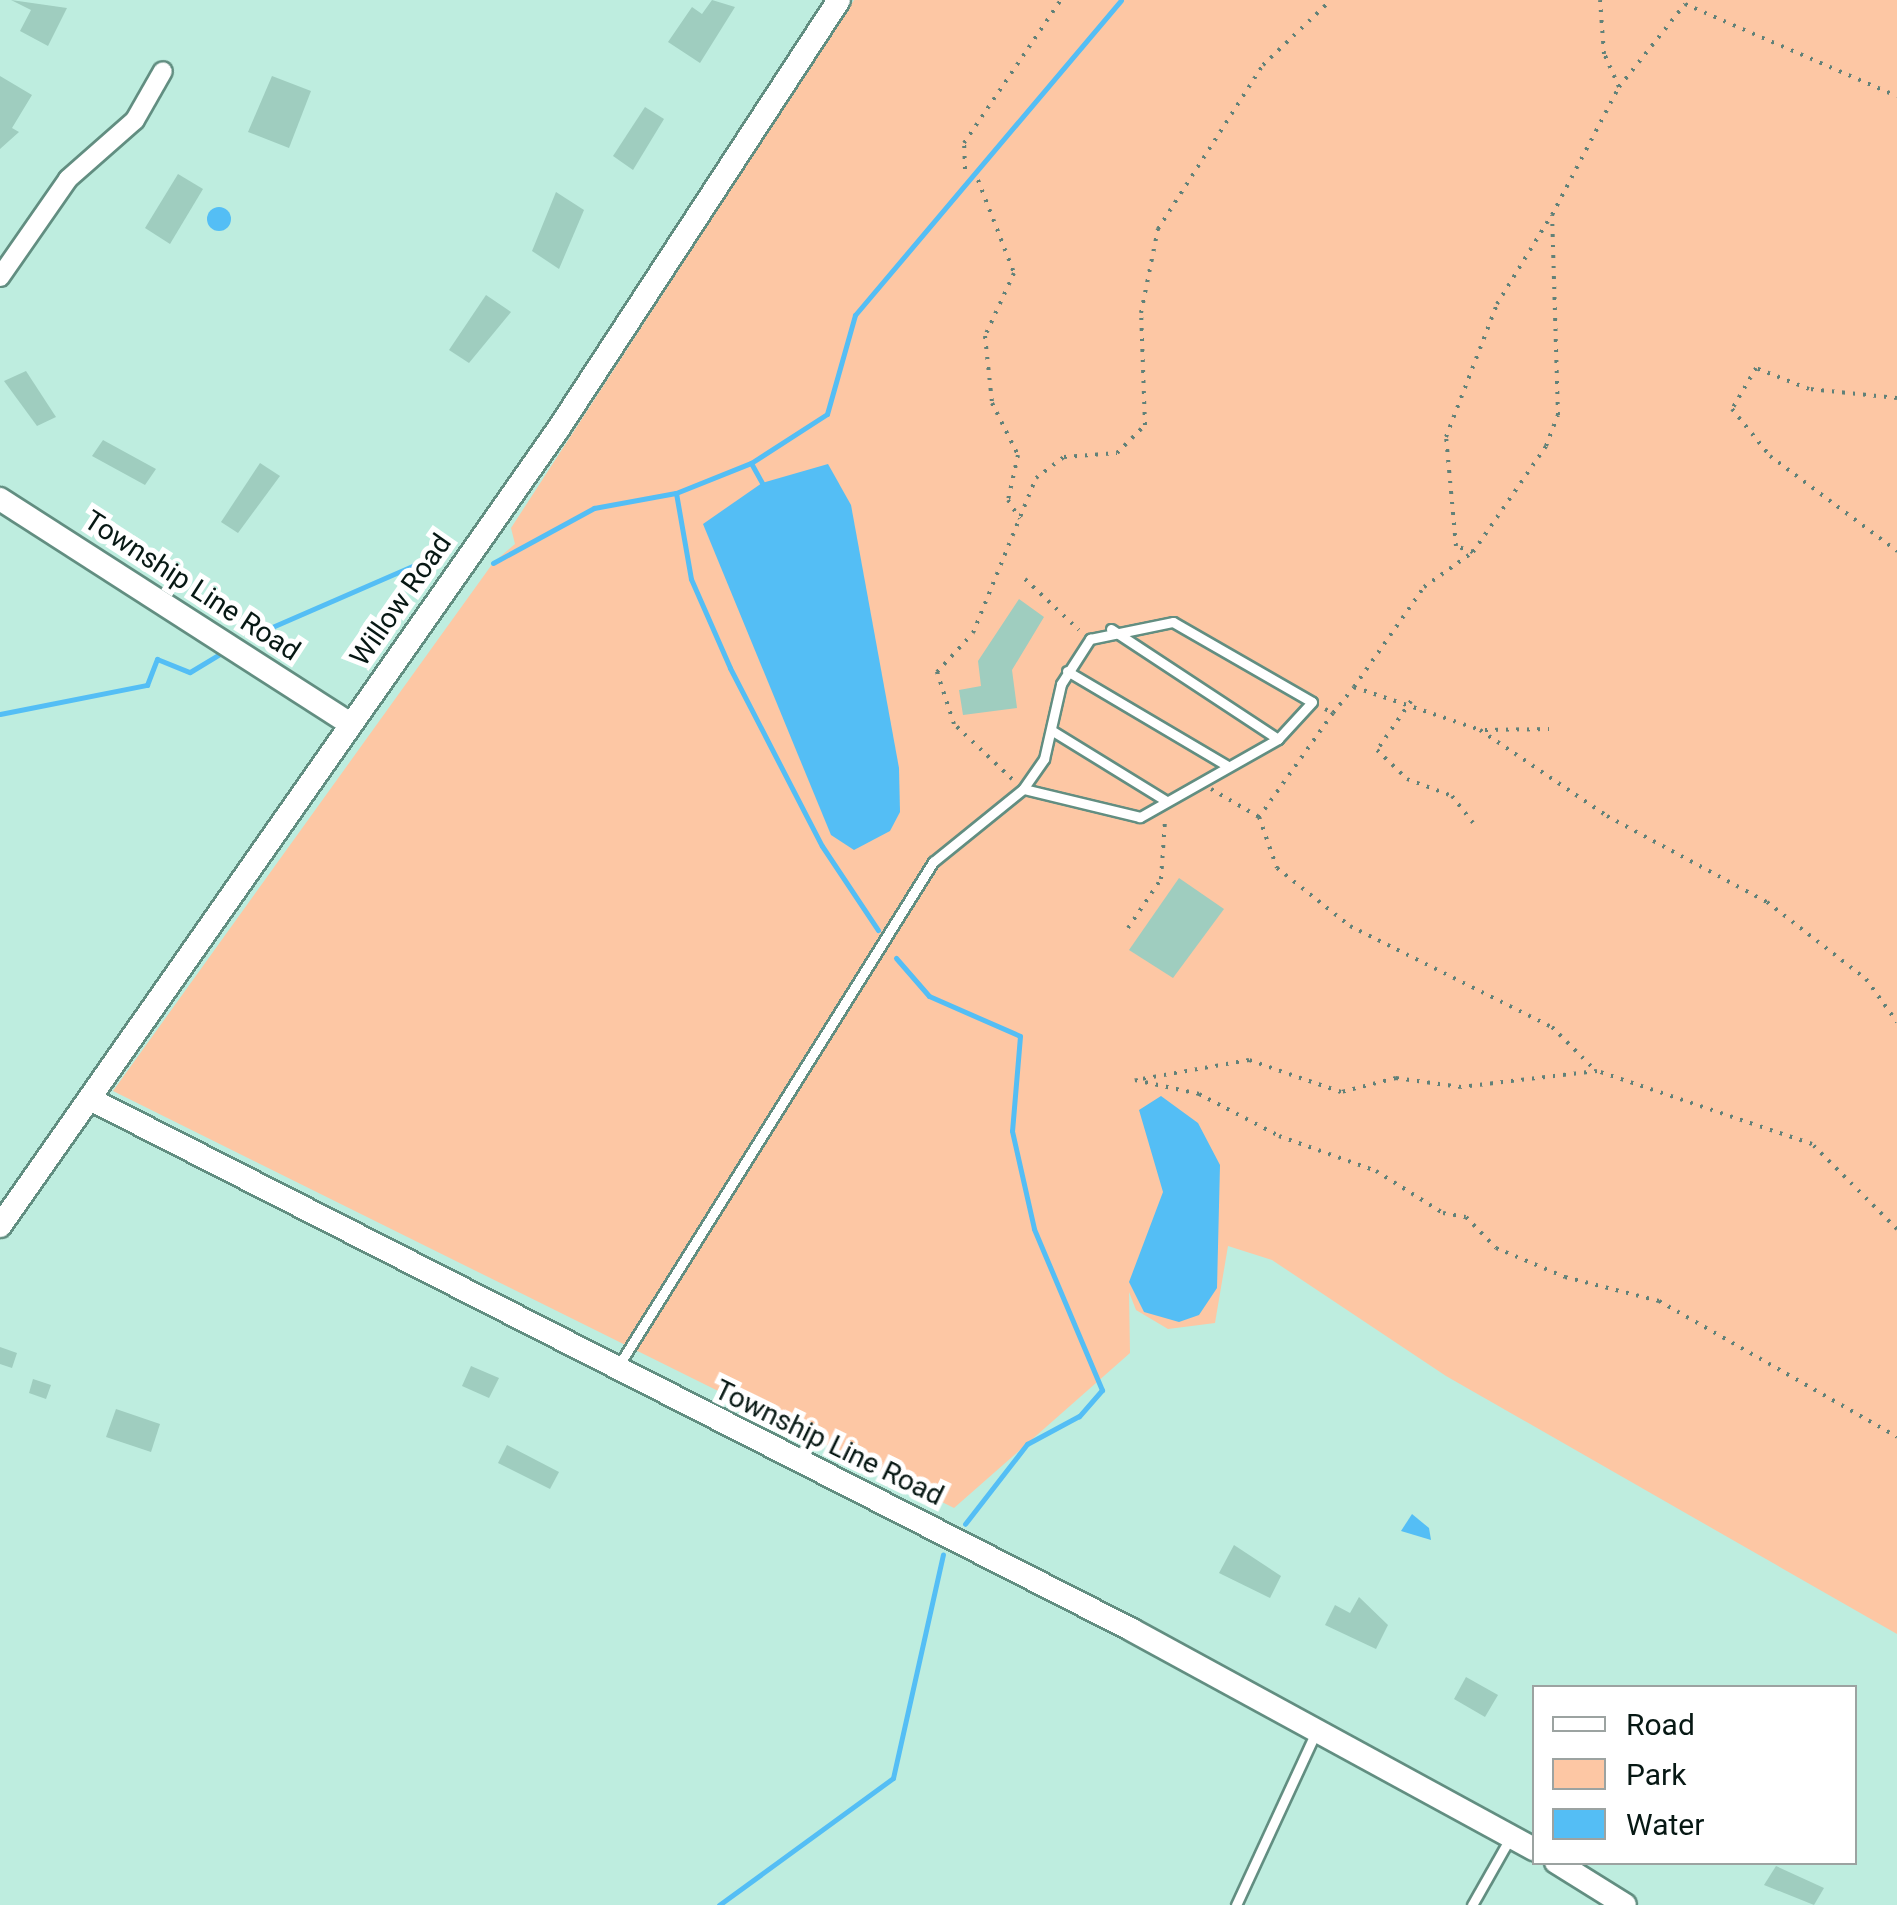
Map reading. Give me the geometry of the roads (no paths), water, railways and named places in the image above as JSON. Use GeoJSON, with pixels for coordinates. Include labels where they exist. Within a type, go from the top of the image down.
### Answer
{"type":"FeatureCollection","features":[{"type":"Feature","properties":{"kind":"street","name":"Willow Road"},"geometry":{"type":"LineString","coordinates":[[0,1226],[92,1100],[559,428],[839,0]]}},
{"type":"Feature","properties":{"kind":"street"},"geometry":{"type":"LineString","coordinates":[[0,276],[68,179],[134,120],[162,70]]}},
{"type":"Feature","properties":{"kind":"street","name":"Township Line Road"},"geometry":{"type":"LineString","coordinates":[[0,499],[351,724]]}},
{"type":"Feature","properties":{"kind":"street","name":"Township Line Road"},"geometry":{"type":"LineString","coordinates":[[92,1100],[1319,1727],[1532,1848]]}},
{"type":"Feature","properties":{"kind":"street"},"geometry":{"type":"LineString","coordinates":[[1561,1865],[1625,1905]]}},
{"type":"Feature","properties":{"kind":"lane"},"geometry":{"type":"LineString","coordinates":[[616,1371],[933,862],[1023,789],[1052,730],[1068,671],[1090,639],[1111,628],[1173,622],[1312,702],[1278,739],[1140,816],[1116,816],[1023,789]]}},
{"type":"Feature","properties":{"kind":"lane"},"geometry":{"type":"LineString","coordinates":[[1111,628],[1278,739]]}},
{"type":"Feature","properties":{"kind":"lane"},"geometry":{"type":"LineString","coordinates":[[1068,671],[1226,765]]}},
{"type":"Feature","properties":{"kind":"lane"},"geometry":{"type":"LineString","coordinates":[[1052,730],[1166,800]]}},
{"type":"Feature","properties":{"kind":"lane"},"geometry":{"type":"LineString","coordinates":[[1236,1905],[1319,1727]]}},
{"type":"Feature","properties":{"kind":"lane"},"geometry":{"type":"LineString","coordinates":[[1472,1905],[1511,1835]]}},
{"type":"Feature","properties":{"kind":"water"},"geometry":{"type":"Polygon","coordinates":[[[219,207],[231,219],[219,231],[207,219],[219,207]]]}},
{"type":"Feature","properties":{"kind":"water"},"geometry":{"type":"Polygon","coordinates":[[[828,464],[851,505],[899,768],[900,812],[890,831],[854,850],[831,835],[703,524],[762,483],[828,464]]]}},
{"type":"Feature","properties":{"kind":"water"},"geometry":{"type":"Polygon","coordinates":[[[1161,1096],[1198,1123],[1220,1165],[1217,1288],[1199,1315],[1179,1322],[1144,1312],[1129,1282],[1163,1192],[1139,1110],[1161,1096]]]}},
{"type":"Feature","properties":{"kind":"water"},"geometry":{"type":"Polygon","coordinates":[[[1412,1514],[1429,1528],[1431,1540],[1401,1531],[1412,1514]]]}},
{"type":"Feature","properties":{"kind":"waterway"},"geometry":{"type":"LineString","coordinates":[[751,463],[827,414],[855,315],[1121,0]]}},
{"type":"Feature","properties":{"kind":"waterway"},"geometry":{"type":"LineString","coordinates":[[493,563],[594,508],[676,493],[751,463],[762,483]]}},
{"type":"Feature","properties":{"kind":"waterway"},"geometry":{"type":"LineString","coordinates":[[676,493],[691,579],[730,668],[822,846],[878,930]]}},
{"type":"Feature","properties":{"kind":"waterway"},"geometry":{"type":"LineString","coordinates":[[263,631],[440,554]]}},
{"type":"Feature","properties":{"kind":"waterway"},"geometry":{"type":"LineString","coordinates":[[0,714],[147,685],[157,659],[190,672],[220,654]]}},
{"type":"Feature","properties":{"kind":"waterway"},"geometry":{"type":"LineString","coordinates":[[896,958],[929,996],[1020,1036],[1012,1131],[1034,1229],[1102,1390],[1079,1416],[1027,1444],[965,1524]]}},
{"type":"Feature","properties":{"kind":"waterway"},"geometry":{"type":"LineString","coordinates":[[719,1905],[893,1778],[943,1555]]}}]}
